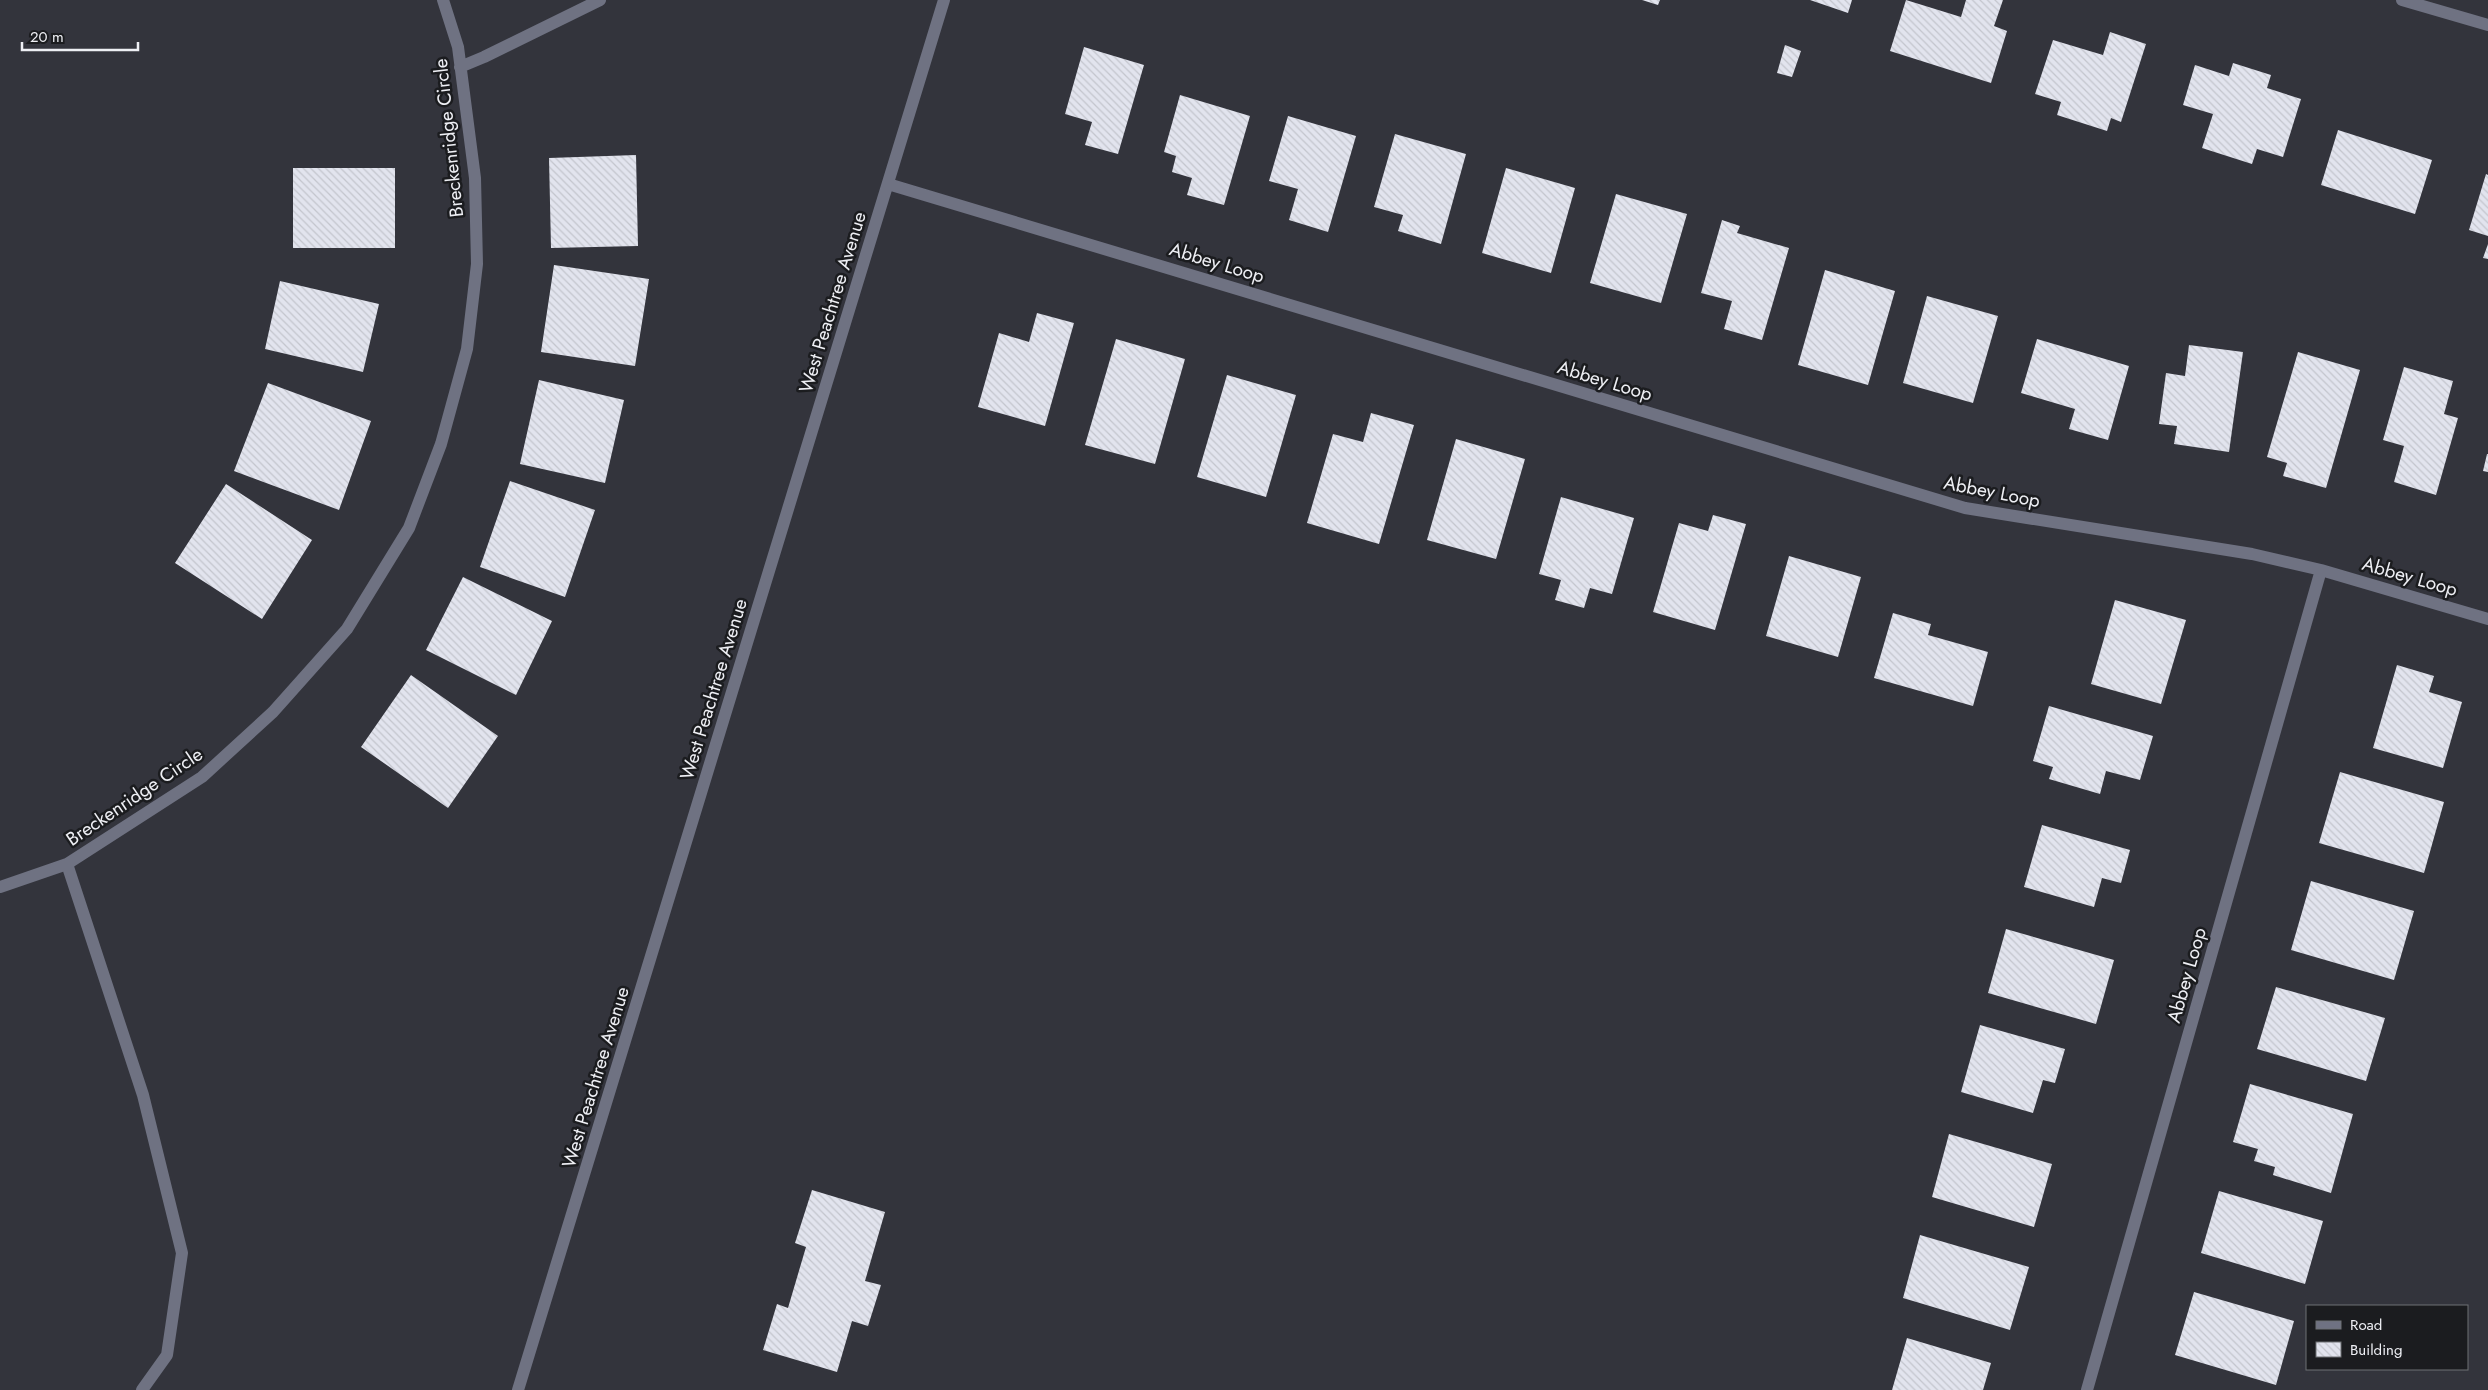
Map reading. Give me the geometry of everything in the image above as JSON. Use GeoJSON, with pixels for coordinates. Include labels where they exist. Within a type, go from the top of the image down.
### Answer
{"type":"FeatureCollection","features":[{"type":"Feature","properties":{"kind":"street","name":"Breckenridge Circle"},"geometry":{"type":"LineString","coordinates":[[0,887],[67,864],[202,777],[273,712],[347,629],[409,528],[441,444],[467,349],[477,264],[475,178],[458,48],[443,0]]}},
{"type":"Feature","properties":{"kind":"street"},"geometry":{"type":"LineString","coordinates":[[460,67],[600,0]]}},
{"type":"Feature","properties":{"kind":"street","name":"West Peachtree Avenue"},"geometry":{"type":"LineString","coordinates":[[518,1390],[944,0]]}},
{"type":"Feature","properties":{"kind":"street"},"geometry":{"type":"LineString","coordinates":[[2402,0],[2488,25]]}},
{"type":"Feature","properties":{"kind":"street","name":"Abbey Loop"},"geometry":{"type":"LineString","coordinates":[[888,184],[1965,508],[2252,554],[2321,570],[2488,619]]}},
{"type":"Feature","properties":{"kind":"street","name":"Abbey Loop"},"geometry":{"type":"LineString","coordinates":[[2087,1390],[2321,570]]}},
{"type":"Feature","properties":{"kind":"street"},"geometry":{"type":"LineString","coordinates":[[67,864],[143,1095],[182,1253],[167,1354],[142,1390]]}},
{"type":"Feature","properties":{"kind":"building"},"geometry":{"type":"Polygon","coordinates":[[[1642,0],[1660,0],[1658,5],[1642,0]]]}},
{"type":"Feature","properties":{"kind":"building"},"geometry":{"type":"Polygon","coordinates":[[[1810,0],[1852,0],[1848,13],[1810,0]]]}},
{"type":"Feature","properties":{"kind":"building"},"geometry":{"type":"Polygon","coordinates":[[[1906,0],[1961,17],[1966,0],[2003,0],[1994,26],[2007,31],[1991,83],[1890,51],[1906,0]]]}},
{"type":"Feature","properties":{"kind":"building"},"geometry":{"type":"Polygon","coordinates":[[[2110,32],[2146,44],[2121,122],[2111,118],[2107,131],[2057,115],[2061,102],[2035,94],[2053,40],[2103,55],[2110,32]]]}},
{"type":"Feature","properties":{"kind":"building"},"geometry":{"type":"Polygon","coordinates":[[[1785,45],[1801,51],[1792,77],[1777,73],[1785,45]]]}},
{"type":"Feature","properties":{"kind":"building"},"geometry":{"type":"Polygon","coordinates":[[[1084,47],[1144,65],[1118,154],[1085,145],[1092,122],[1065,114],[1084,47]]]}},
{"type":"Feature","properties":{"kind":"building"},"geometry":{"type":"Polygon","coordinates":[[[2233,63],[2271,75],[2267,88],[2301,99],[2283,157],[2257,149],[2252,164],[2202,148],[2213,114],[2183,105],[2195,65],[2229,76],[2233,63]]]}},
{"type":"Feature","properties":{"kind":"building"},"geometry":{"type":"Polygon","coordinates":[[[1180,95],[1250,116],[1224,205],[1187,195],[1192,178],[1172,172],[1176,156],[1164,152],[1180,95]]]}},
{"type":"Feature","properties":{"kind":"building"},"geometry":{"type":"Polygon","coordinates":[[[1288,116],[1356,136],[1328,232],[1289,220],[1298,189],[1269,181],[1288,116]]]}},
{"type":"Feature","properties":{"kind":"building"},"geometry":{"type":"Polygon","coordinates":[[[2338,130],[2432,160],[2415,214],[2321,185],[2338,130]]]}},
{"type":"Feature","properties":{"kind":"building"},"geometry":{"type":"Polygon","coordinates":[[[1395,134],[1466,154],[1441,244],[1398,231],[1403,215],[1374,207],[1395,134]]]}},
{"type":"Feature","properties":{"kind":"building"},"geometry":{"type":"Polygon","coordinates":[[[636,155],[638,246],[551,248],[549,158],[636,155]]]}},
{"type":"Feature","properties":{"kind":"building"},"geometry":{"type":"Polygon","coordinates":[[[293,168],[395,168],[395,248],[293,248],[293,168]]]}},
{"type":"Feature","properties":{"kind":"building"},"geometry":{"type":"Polygon","coordinates":[[[1506,168],[1575,188],[1551,273],[1482,253],[1506,168]]]}},
{"type":"Feature","properties":{"kind":"building"},"geometry":{"type":"Polygon","coordinates":[[[2486,174],[2488,175],[2488,236],[2469,230],[2486,174]]]}},
{"type":"Feature","properties":{"kind":"building"},"geometry":{"type":"Polygon","coordinates":[[[1616,194],[1687,214],[1661,303],[1590,283],[1616,194]]]}},
{"type":"Feature","properties":{"kind":"building"},"geometry":{"type":"Polygon","coordinates":[[[1722,220],[1740,226],[1737,233],[1789,248],[1762,340],[1724,329],[1732,301],[1701,293],[1722,220]]]}},
{"type":"Feature","properties":{"kind":"building"},"geometry":{"type":"Polygon","coordinates":[[[2488,244],[2488,259],[2483,258],[2488,244]]]}},
{"type":"Feature","properties":{"kind":"building"},"geometry":{"type":"Polygon","coordinates":[[[554,265],[649,279],[635,366],[541,352],[554,265]]]}},
{"type":"Feature","properties":{"kind":"building"},"geometry":{"type":"Polygon","coordinates":[[[1825,270],[1895,291],[1868,385],[1798,365],[1825,270]]]}},
{"type":"Feature","properties":{"kind":"building"},"geometry":{"type":"Polygon","coordinates":[[[280,281],[379,304],[363,372],[265,349],[280,281]]]}},
{"type":"Feature","properties":{"kind":"building"},"geometry":{"type":"Polygon","coordinates":[[[1927,296],[1998,316],[1973,403],[1903,383],[1927,296]]]}},
{"type":"Feature","properties":{"kind":"building"},"geometry":{"type":"Polygon","coordinates":[[[1037,313],[1074,323],[1045,426],[978,407],[999,333],[1029,342],[1037,313]]]}},
{"type":"Feature","properties":{"kind":"building"},"geometry":{"type":"Polygon","coordinates":[[[1116,339],[1185,359],[1155,464],[1085,445],[1116,339]]]}},
{"type":"Feature","properties":{"kind":"building"},"geometry":{"type":"Polygon","coordinates":[[[2037,339],[2129,366],[2108,440],[2069,429],[2075,409],[2021,393],[2037,339]]]}},
{"type":"Feature","properties":{"kind":"building"},"geometry":{"type":"Polygon","coordinates":[[[2189,345],[2243,352],[2229,452],[2174,444],[2177,426],[2159,424],[2166,373],[2185,376],[2189,345]]]}},
{"type":"Feature","properties":{"kind":"building"},"geometry":{"type":"Polygon","coordinates":[[[2298,352],[2360,370],[2326,488],[2283,476],[2287,463],[2267,457],[2298,352]]]}},
{"type":"Feature","properties":{"kind":"building"},"geometry":{"type":"Polygon","coordinates":[[[2404,367],[2453,381],[2444,414],[2458,418],[2436,495],[2394,482],[2404,446],[2383,440],[2404,367]]]}},
{"type":"Feature","properties":{"kind":"building"},"geometry":{"type":"Polygon","coordinates":[[[1227,375],[1296,395],[1266,497],[1197,477],[1227,375]]]}},
{"type":"Feature","properties":{"kind":"building"},"geometry":{"type":"Polygon","coordinates":[[[539,380],[624,400],[605,483],[520,464],[539,380]]]}},
{"type":"Feature","properties":{"kind":"building"},"geometry":{"type":"Polygon","coordinates":[[[268,383],[371,421],[339,510],[234,471],[268,383]]]}},
{"type":"Feature","properties":{"kind":"building"},"geometry":{"type":"Polygon","coordinates":[[[1371,413],[1414,425],[1379,544],[1307,523],[1333,434],[1363,442],[1371,413]]]}},
{"type":"Feature","properties":{"kind":"building"},"geometry":{"type":"Polygon","coordinates":[[[1456,439],[1525,459],[1496,559],[1427,540],[1456,439]]]}},
{"type":"Feature","properties":{"kind":"building"},"geometry":{"type":"Polygon","coordinates":[[[2488,454],[2488,472],[2483,471],[2488,454]]]}},
{"type":"Feature","properties":{"kind":"building"},"geometry":{"type":"Polygon","coordinates":[[[510,481],[595,510],[565,597],[480,567],[510,481]]]}},
{"type":"Feature","properties":{"kind":"building"},"geometry":{"type":"Polygon","coordinates":[[[226,484],[312,540],[262,619],[175,563],[226,484]]]}},
{"type":"Feature","properties":{"kind":"building"},"geometry":{"type":"Polygon","coordinates":[[[1561,497],[1634,518],[1612,594],[1590,588],[1584,608],[1555,600],[1561,580],[1539,574],[1561,497]]]}},
{"type":"Feature","properties":{"kind":"building"},"geometry":{"type":"Polygon","coordinates":[[[1713,515],[1746,524],[1715,630],[1653,612],[1679,523],[1708,531],[1713,515]]]}},
{"type":"Feature","properties":{"kind":"building"},"geometry":{"type":"Polygon","coordinates":[[[1789,556],[1861,577],[1838,657],[1766,636],[1789,556]]]}},
{"type":"Feature","properties":{"kind":"building"},"geometry":{"type":"Polygon","coordinates":[[[463,577],[552,621],[516,695],[426,650],[463,577]]]}},
{"type":"Feature","properties":{"kind":"building"},"geometry":{"type":"Polygon","coordinates":[[[2115,600],[2186,620],[2161,704],[2091,684],[2115,600]]]}},
{"type":"Feature","properties":{"kind":"building"},"geometry":{"type":"Polygon","coordinates":[[[1893,613],[1931,624],[1928,635],[1988,652],[1973,706],[1874,678],[1893,613]]]}},
{"type":"Feature","properties":{"kind":"building"},"geometry":{"type":"Polygon","coordinates":[[[2397,665],[2434,676],[2429,692],[2462,702],[2443,768],[2373,748],[2397,665]]]}},
{"type":"Feature","properties":{"kind":"building"},"geometry":{"type":"Polygon","coordinates":[[[411,675],[498,736],[448,808],[361,747],[411,675]]]}},
{"type":"Feature","properties":{"kind":"building"},"geometry":{"type":"Polygon","coordinates":[[[2049,706],[2153,736],[2140,780],[2106,771],[2100,794],[2049,779],[2053,767],[2033,761],[2049,706]]]}},
{"type":"Feature","properties":{"kind":"building"},"geometry":{"type":"Polygon","coordinates":[[[2340,772],[2444,802],[2424,873],[2319,843],[2340,772]]]}},
{"type":"Feature","properties":{"kind":"building"},"geometry":{"type":"Polygon","coordinates":[[[2042,825],[2130,850],[2121,883],[2102,878],[2094,907],[2024,887],[2042,825]]]}},
{"type":"Feature","properties":{"kind":"building"},"geometry":{"type":"Polygon","coordinates":[[[2311,881],[2414,911],[2394,980],[2291,950],[2311,881]]]}},
{"type":"Feature","properties":{"kind":"building"},"geometry":{"type":"Polygon","coordinates":[[[2006,929],[2114,960],[2096,1024],[1988,993],[2006,929]]]}},
{"type":"Feature","properties":{"kind":"building"},"geometry":{"type":"Polygon","coordinates":[[[2276,987],[2385,1018],[2366,1081],[2257,1049],[2276,987]]]}},
{"type":"Feature","properties":{"kind":"building"},"geometry":{"type":"Polygon","coordinates":[[[1980,1025],[2065,1049],[2055,1083],[2043,1080],[2033,1113],[1961,1092],[1980,1025]]]}},
{"type":"Feature","properties":{"kind":"building"},"geometry":{"type":"Polygon","coordinates":[[[2250,1084],[2353,1114],[2331,1193],[2273,1175],[2275,1167],[2254,1161],[2258,1149],[2233,1142],[2250,1084]]]}},
{"type":"Feature","properties":{"kind":"building"},"geometry":{"type":"Polygon","coordinates":[[[1949,1134],[2052,1164],[2034,1227],[1932,1197],[1949,1134]]]}},
{"type":"Feature","properties":{"kind":"building"},"geometry":{"type":"Polygon","coordinates":[[[812,1190],[885,1212],[865,1281],[881,1285],[868,1326],[852,1321],[837,1372],[763,1350],[777,1304],[788,1308],[806,1247],[795,1243],[812,1190]]]}},
{"type":"Feature","properties":{"kind":"building"},"geometry":{"type":"Polygon","coordinates":[[[2219,1191],[2323,1221],[2305,1284],[2201,1253],[2219,1191]]]}},
{"type":"Feature","properties":{"kind":"building"},"geometry":{"type":"Polygon","coordinates":[[[1920,1235],[2029,1267],[2010,1330],[1903,1298],[1920,1235]]]}},
{"type":"Feature","properties":{"kind":"building"},"geometry":{"type":"Polygon","coordinates":[[[2194,1292],[2294,1321],[2276,1385],[2175,1355],[2194,1292]]]}},
{"type":"Feature","properties":{"kind":"building"},"geometry":{"type":"Polygon","coordinates":[[[1907,1338],[1991,1363],[1983,1390],[1892,1390],[1907,1338]]]}}]}
